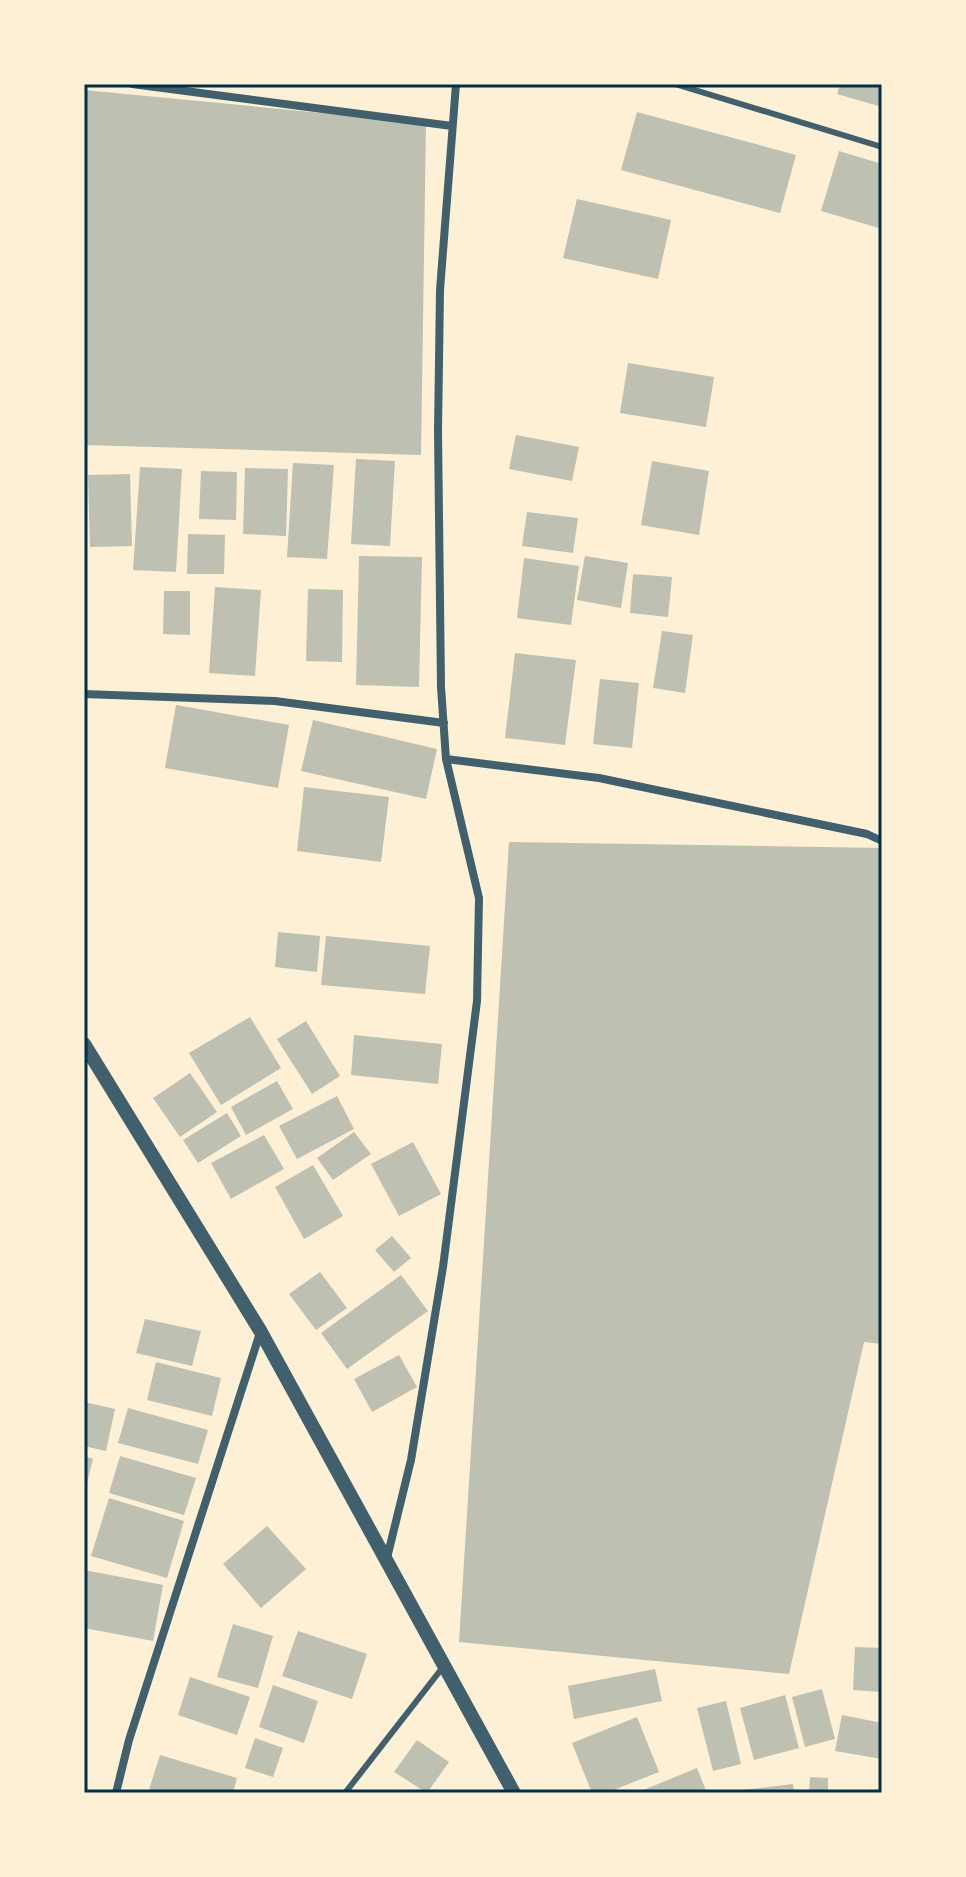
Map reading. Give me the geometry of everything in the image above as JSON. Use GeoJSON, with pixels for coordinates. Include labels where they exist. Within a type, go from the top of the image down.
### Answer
{"type":"FeatureCollection","features":[{"type":"Feature","properties":{"kind":"street"},"geometry":{"type":"LineString","coordinates":[[132,84],[452,126]]}},
{"type":"Feature","properties":{"kind":"street"},"geometry":{"type":"LineString","coordinates":[[387,1558],[411,1460],[438,1297],[477,1001],[479,898],[446,759],[444,723],[438,399],[440,290],[456,84]]}},
{"type":"Feature","properties":{"kind":"street"},"geometry":{"type":"LineString","coordinates":[[84,694],[264,700],[444,723]]}},
{"type":"Feature","properties":{"kind":"street"},"geometry":{"type":"LineString","coordinates":[[446,759],[599,778],[867,834],[882,841]]}},
{"type":"Feature","properties":{"kind":"street"},"geometry":{"type":"LineString","coordinates":[[84,1044],[261,1332],[514,1793]]}},
{"type":"Feature","properties":{"kind":"street"},"geometry":{"type":"LineString","coordinates":[[116,1793],[129,1740],[261,1332]]}},
{"type":"Feature","properties":{"kind":"lane"},"geometry":{"type":"LineString","coordinates":[[675,84],[882,147]]}},
{"type":"Feature","properties":{"kind":"lane"},"geometry":{"type":"LineString","coordinates":[[345,1793],[443,1667]]}},
{"type":"Feature","properties":{"kind":"building"},"geometry":{"type":"Polygon","coordinates":[[[840,84],[882,84],[882,107],[837,94],[840,84]]]}},
{"type":"Feature","properties":{"kind":"building"},"geometry":{"type":"Polygon","coordinates":[[[84,90],[426,123],[421,455],[84,445],[84,90]]]}},
{"type":"Feature","properties":{"kind":"building"},"geometry":{"type":"Polygon","coordinates":[[[637,112],[796,155],[780,213],[621,170],[637,112]]]}},
{"type":"Feature","properties":{"kind":"building"},"geometry":{"type":"Polygon","coordinates":[[[839,151],[882,164],[882,229],[821,211],[839,151]]]}},
{"type":"Feature","properties":{"kind":"building"},"geometry":{"type":"Polygon","coordinates":[[[577,199],[671,220],[658,279],[563,258],[577,199]]]}},
{"type":"Feature","properties":{"kind":"building"},"geometry":{"type":"Polygon","coordinates":[[[628,363],[714,377],[706,427],[620,413],[628,363]]]}},
{"type":"Feature","properties":{"kind":"building"},"geometry":{"type":"Polygon","coordinates":[[[516,435],[579,447],[572,481],[509,469],[516,435]]]}},
{"type":"Feature","properties":{"kind":"building"},"geometry":{"type":"Polygon","coordinates":[[[356,459],[395,461],[390,546],[351,544],[356,459]]]}},
{"type":"Feature","properties":{"kind":"building"},"geometry":{"type":"Polygon","coordinates":[[[652,461],[709,471],[699,535],[641,525],[652,461]]]}},
{"type":"Feature","properties":{"kind":"building"},"geometry":{"type":"Polygon","coordinates":[[[293,463],[334,465],[327,559],[287,557],[293,463]]]}},
{"type":"Feature","properties":{"kind":"building"},"geometry":{"type":"Polygon","coordinates":[[[140,467],[182,469],[176,572],[133,570],[140,467]]]}},
{"type":"Feature","properties":{"kind":"building"},"geometry":{"type":"Polygon","coordinates":[[[245,468],[288,469],[286,536],[243,534],[245,468]]]}},
{"type":"Feature","properties":{"kind":"building"},"geometry":{"type":"Polygon","coordinates":[[[201,471],[237,472],[236,520],[199,519],[201,471]]]}},
{"type":"Feature","properties":{"kind":"building"},"geometry":{"type":"Polygon","coordinates":[[[130,474],[132,546],[90,547],[88,475],[130,474]]]}},
{"type":"Feature","properties":{"kind":"building"},"geometry":{"type":"Polygon","coordinates":[[[527,512],[578,518],[573,553],[522,546],[527,512]]]}},
{"type":"Feature","properties":{"kind":"building"},"geometry":{"type":"Polygon","coordinates":[[[188,534],[225,535],[224,574],[187,574],[188,534]]]}},
{"type":"Feature","properties":{"kind":"building"},"geometry":{"type":"Polygon","coordinates":[[[359,556],[422,557],[419,687],[356,685],[359,556]]]}},
{"type":"Feature","properties":{"kind":"building"},"geometry":{"type":"Polygon","coordinates":[[[585,556],[628,563],[621,608],[577,600],[585,556]]]}},
{"type":"Feature","properties":{"kind":"building"},"geometry":{"type":"Polygon","coordinates":[[[524,558],[579,566],[571,625],[517,618],[524,558]]]}},
{"type":"Feature","properties":{"kind":"building"},"geometry":{"type":"Polygon","coordinates":[[[633,574],[672,577],[668,617],[630,613],[633,574]]]}},
{"type":"Feature","properties":{"kind":"building"},"geometry":{"type":"Polygon","coordinates":[[[215,587],[261,590],[255,676],[209,673],[215,587]]]}},
{"type":"Feature","properties":{"kind":"building"},"geometry":{"type":"Polygon","coordinates":[[[308,589],[343,590],[342,662],[306,661],[308,589]]]}},
{"type":"Feature","properties":{"kind":"building"},"geometry":{"type":"Polygon","coordinates":[[[164,591],[190,591],[190,635],[163,634],[164,591]]]}},
{"type":"Feature","properties":{"kind":"building"},"geometry":{"type":"Polygon","coordinates":[[[662,631],[693,635],[685,693],[653,688],[662,631]]]}},
{"type":"Feature","properties":{"kind":"building"},"geometry":{"type":"Polygon","coordinates":[[[515,653],[576,660],[565,745],[505,738],[515,653]]]}},
{"type":"Feature","properties":{"kind":"building"},"geometry":{"type":"Polygon","coordinates":[[[600,679],[639,683],[632,748],[593,744],[600,679]]]}},
{"type":"Feature","properties":{"kind":"building"},"geometry":{"type":"Polygon","coordinates":[[[176,705],[289,725],[278,788],[165,768],[176,705]]]}},
{"type":"Feature","properties":{"kind":"building"},"geometry":{"type":"Polygon","coordinates":[[[313,720],[437,749],[426,799],[301,771],[313,720]]]}},
{"type":"Feature","properties":{"kind":"building"},"geometry":{"type":"Polygon","coordinates":[[[304,787],[389,797],[381,862],[297,851],[304,787]]]}},
{"type":"Feature","properties":{"kind":"building"},"geometry":{"type":"Polygon","coordinates":[[[509,842],[882,848],[882,1344],[864,1342],[789,1674],[459,1642],[509,842]]]}},
{"type":"Feature","properties":{"kind":"building"},"geometry":{"type":"Polygon","coordinates":[[[278,932],[320,936],[317,972],[275,967],[278,932]]]}},
{"type":"Feature","properties":{"kind":"building"},"geometry":{"type":"Polygon","coordinates":[[[326,936],[430,946],[425,994],[321,985],[326,936]]]}},
{"type":"Feature","properties":{"kind":"building"},"geometry":{"type":"Polygon","coordinates":[[[250,1017],[281,1068],[221,1105],[189,1053],[250,1017]]]}},
{"type":"Feature","properties":{"kind":"building"},"geometry":{"type":"Polygon","coordinates":[[[306,1021],[340,1076],[312,1094],[277,1039],[306,1021]]]}},
{"type":"Feature","properties":{"kind":"building"},"geometry":{"type":"Polygon","coordinates":[[[354,1035],[442,1044],[438,1084],[351,1075],[354,1035]]]}},
{"type":"Feature","properties":{"kind":"building"},"geometry":{"type":"Polygon","coordinates":[[[190,1073],[217,1112],[180,1137],[153,1098],[190,1073]]]}},
{"type":"Feature","properties":{"kind":"building"},"geometry":{"type":"Polygon","coordinates":[[[277,1081],[293,1109],[246,1135],[231,1107],[277,1081]]]}},
{"type":"Feature","properties":{"kind":"building"},"geometry":{"type":"Polygon","coordinates":[[[337,1096],[354,1129],[297,1159],[279,1126],[337,1096]]]}},
{"type":"Feature","properties":{"kind":"building"},"geometry":{"type":"Polygon","coordinates":[[[227,1113],[241,1136],[198,1163],[183,1140],[227,1113]]]}},
{"type":"Feature","properties":{"kind":"building"},"geometry":{"type":"Polygon","coordinates":[[[354,1132],[371,1154],[333,1180],[317,1158],[354,1132]]]}},
{"type":"Feature","properties":{"kind":"building"},"geometry":{"type":"Polygon","coordinates":[[[264,1135],[284,1169],[231,1199],[211,1163],[264,1135]]]}},
{"type":"Feature","properties":{"kind":"building"},"geometry":{"type":"Polygon","coordinates":[[[413,1142],[441,1194],[399,1216],[371,1164],[413,1142]]]}},
{"type":"Feature","properties":{"kind":"building"},"geometry":{"type":"Polygon","coordinates":[[[313,1165],[343,1216],[304,1239],[275,1187],[313,1165]]]}},
{"type":"Feature","properties":{"kind":"building"},"geometry":{"type":"Polygon","coordinates":[[[392,1236],[411,1258],[394,1272],[375,1250],[392,1236]]]}},
{"type":"Feature","properties":{"kind":"building"},"geometry":{"type":"Polygon","coordinates":[[[320,1272],[347,1308],[316,1330],[289,1294],[320,1272]]]}},
{"type":"Feature","properties":{"kind":"building"},"geometry":{"type":"Polygon","coordinates":[[[401,1275],[428,1311],[347,1369],[321,1333],[401,1275]]]}},
{"type":"Feature","properties":{"kind":"building"},"geometry":{"type":"Polygon","coordinates":[[[145,1319],[201,1331],[192,1366],[136,1353],[145,1319]]]}},
{"type":"Feature","properties":{"kind":"building"},"geometry":{"type":"Polygon","coordinates":[[[399,1355],[417,1387],[372,1412],[354,1379],[399,1355]]]}},
{"type":"Feature","properties":{"kind":"building"},"geometry":{"type":"Polygon","coordinates":[[[156,1362],[221,1378],[212,1416],[147,1400],[156,1362]]]}},
{"type":"Feature","properties":{"kind":"building"},"geometry":{"type":"Polygon","coordinates":[[[84,1402],[115,1409],[106,1451],[84,1446],[84,1402]]]}},
{"type":"Feature","properties":{"kind":"building"},"geometry":{"type":"Polygon","coordinates":[[[128,1408],[208,1430],[198,1464],[118,1443],[128,1408]]]}},
{"type":"Feature","properties":{"kind":"building"},"geometry":{"type":"Polygon","coordinates":[[[84,1456],[93,1459],[85,1491],[84,1491],[84,1456]]]}},
{"type":"Feature","properties":{"kind":"building"},"geometry":{"type":"Polygon","coordinates":[[[120,1456],[196,1478],[184,1515],[109,1493],[120,1456]]]}},
{"type":"Feature","properties":{"kind":"building"},"geometry":{"type":"Polygon","coordinates":[[[109,1498],[184,1521],[167,1578],[91,1556],[109,1498]]]}},
{"type":"Feature","properties":{"kind":"building"},"geometry":{"type":"Polygon","coordinates":[[[267,1526],[306,1569],[261,1608],[223,1564],[267,1526]]]}},
{"type":"Feature","properties":{"kind":"building"},"geometry":{"type":"Polygon","coordinates":[[[84,1570],[163,1585],[153,1641],[84,1628],[84,1570]]]}},
{"type":"Feature","properties":{"kind":"building"},"geometry":{"type":"Polygon","coordinates":[[[233,1624],[273,1636],[258,1688],[217,1677],[233,1624]]]}},
{"type":"Feature","properties":{"kind":"building"},"geometry":{"type":"Polygon","coordinates":[[[298,1631],[367,1654],[352,1699],[282,1676],[298,1631]]]}},
{"type":"Feature","properties":{"kind":"building"},"geometry":{"type":"Polygon","coordinates":[[[855,1647],[882,1648],[882,1692],[853,1690],[855,1647]]]}},
{"type":"Feature","properties":{"kind":"building"},"geometry":{"type":"Polygon","coordinates":[[[655,1669],[662,1701],[574,1719],[568,1686],[655,1669]]]}},
{"type":"Feature","properties":{"kind":"building"},"geometry":{"type":"Polygon","coordinates":[[[190,1677],[250,1697],[237,1735],[178,1715],[190,1677]]]}},
{"type":"Feature","properties":{"kind":"building"},"geometry":{"type":"Polygon","coordinates":[[[273,1685],[318,1701],[304,1743],[259,1727],[273,1685]]]}},
{"type":"Feature","properties":{"kind":"building"},"geometry":{"type":"Polygon","coordinates":[[[822,1689],[835,1739],[805,1747],[792,1697],[822,1689]]]}},
{"type":"Feature","properties":{"kind":"building"},"geometry":{"type":"Polygon","coordinates":[[[785,1695],[799,1748],[754,1760],[740,1708],[785,1695]]]}},
{"type":"Feature","properties":{"kind":"building"},"geometry":{"type":"Polygon","coordinates":[[[726,1701],[741,1764],[713,1771],[697,1708],[726,1701]]]}},
{"type":"Feature","properties":{"kind":"building"},"geometry":{"type":"Polygon","coordinates":[[[842,1715],[882,1723],[882,1759],[835,1751],[842,1715]]]}},
{"type":"Feature","properties":{"kind":"building"},"geometry":{"type":"Polygon","coordinates":[[[637,1717],[659,1772],[606,1793],[592,1793],[572,1743],[637,1717]]]}},
{"type":"Feature","properties":{"kind":"building"},"geometry":{"type":"Polygon","coordinates":[[[255,1738],[283,1748],[273,1777],[245,1768],[255,1738]]]}},
{"type":"Feature","properties":{"kind":"building"},"geometry":{"type":"Polygon","coordinates":[[[417,1740],[449,1762],[427,1793],[394,1772],[417,1740]]]}},
{"type":"Feature","properties":{"kind":"building"},"geometry":{"type":"Polygon","coordinates":[[[160,1755],[237,1778],[233,1793],[148,1793],[160,1755]]]}},
{"type":"Feature","properties":{"kind":"building"},"geometry":{"type":"Polygon","coordinates":[[[697,1768],[707,1793],[636,1793],[697,1768]]]}},
{"type":"Feature","properties":{"kind":"building"},"geometry":{"type":"Polygon","coordinates":[[[810,1777],[828,1778],[828,1793],[809,1793],[810,1777]]]}},
{"type":"Feature","properties":{"kind":"building"},"geometry":{"type":"Polygon","coordinates":[[[793,1784],[794,1793],[734,1793],[734,1791],[793,1784]]]}}]}
